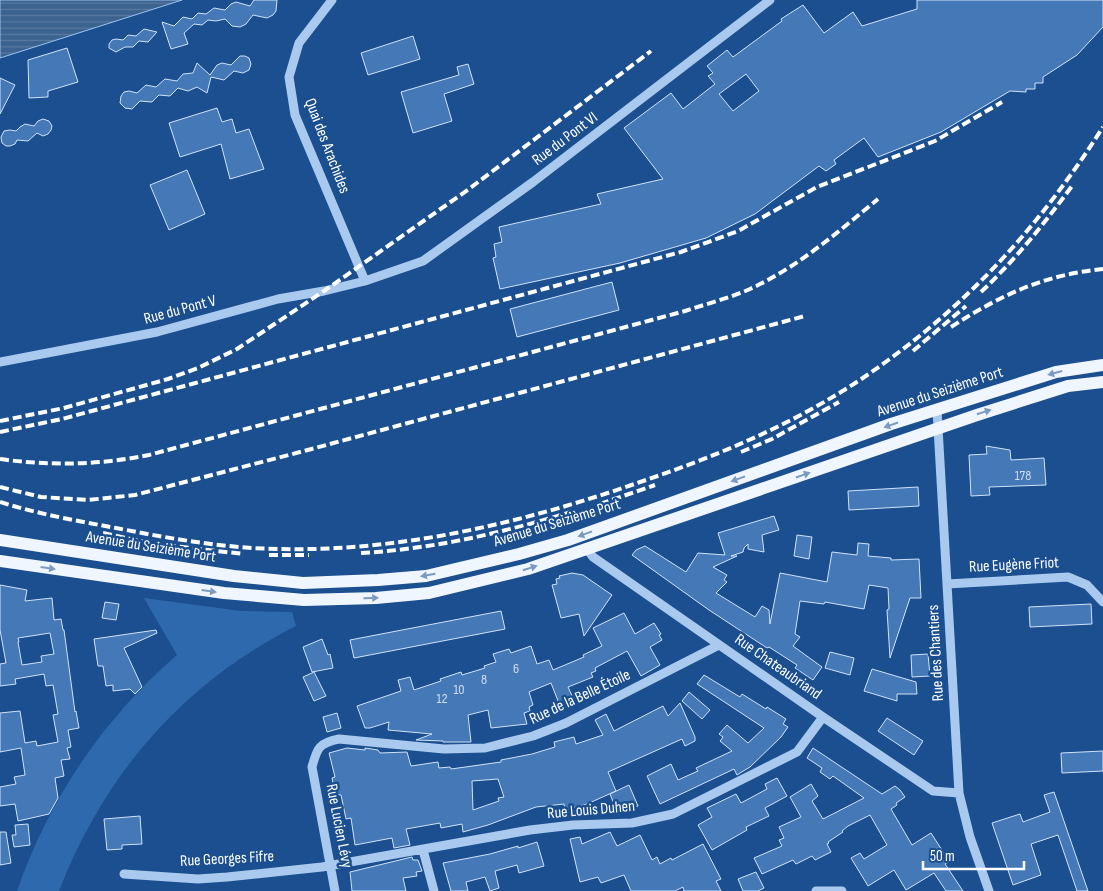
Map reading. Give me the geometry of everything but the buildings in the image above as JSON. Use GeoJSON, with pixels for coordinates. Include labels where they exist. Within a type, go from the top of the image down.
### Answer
{"type":"FeatureCollection","features":[{"type":"Feature","properties":{"kind":"main road","name":"Avenue du Seizième Port"},"geometry":{"type":"LineString","coordinates":[[0,540],[234,576],[303,583],[426,576],[519,554],[568,540],[891,424],[1056,372],[1103,365]]}},
{"type":"Feature","properties":{"kind":"main road","name":"Avenue du Seizième Port"},"geometry":{"type":"LineString","coordinates":[[0,561],[224,593],[304,600],[376,598],[429,593],[528,569],[938,428],[1068,386],[1103,382]]}},
{"type":"Feature","properties":{"kind":"street","name":"Quai des Arachides"},"geometry":{"type":"LineString","coordinates":[[332,0],[299,43],[289,77],[295,115],[365,281]]}},
{"type":"Feature","properties":{"kind":"street","name":"Rue du Pont VI"},"geometry":{"type":"LineString","coordinates":[[365,281],[423,261],[446,246],[533,182],[770,0]]}},
{"type":"Feature","properties":{"kind":"street","name":"Rue du Pont V"},"geometry":{"type":"LineString","coordinates":[[0,362],[157,332],[278,299],[324,292],[365,281]]}},
{"type":"Feature","properties":{"kind":"street","name":"Rue des Chantiers"},"geometry":{"type":"LineString","coordinates":[[937,410],[959,792],[970,837],[989,891]]}},
{"type":"Feature","properties":{"kind":"street","name":"Rue Chateaubriand"},"geometry":{"type":"LineString","coordinates":[[587,549],[593,557],[719,645],[934,791],[959,792]]}},
{"type":"Feature","properties":{"kind":"street","name":"Rue Eugène Friot"},"geometry":{"type":"LineString","coordinates":[[947,584],[1068,577],[1087,585],[1103,602]]}},
{"type":"Feature","properties":{"kind":"street","name":"Rue de la Belle Étoile"},"geometry":{"type":"LineString","coordinates":[[312,768],[316,752],[326,742],[338,740],[452,749],[485,748],[533,736],[566,723],[719,645]]}},
{"type":"Feature","properties":{"kind":"street","name":"Rue Louis Duhen"},"geometry":{"type":"LineString","coordinates":[[331,866],[530,830],[573,825],[632,823],[673,814],[797,752],[824,717]]}},
{"type":"Feature","properties":{"kind":"street","name":"Rue Lucien Lévy"},"geometry":{"type":"LineString","coordinates":[[312,768],[336,891]]}},
{"type":"Feature","properties":{"kind":"street"},"geometry":{"type":"LineString","coordinates":[[423,850],[434,891]]}},
{"type":"Feature","properties":{"kind":"street","name":"Rue Georges Fifre"},"geometry":{"type":"LineString","coordinates":[[124,874],[217,878],[331,866]]}},
{"type":"Feature","properties":{"kind":"street"},"geometry":{"type":"LineString","coordinates":[[816,891],[842,891]]}},
{"type":"Feature","properties":{"kind":"shaded area"},"geometry":{"type":"Polygon","coordinates":[[[0,0],[182,0],[0,58],[0,0]]]}},
{"type":"Feature","properties":{"kind":"shaded area"},"geometry":{"type":"Polygon","coordinates":[[[144,598],[241,611],[292,612],[296,626],[255,649],[218,675],[183,704],[152,736],[124,770],[100,808],[78,848],[59,891],[17,891],[45,824],[81,762],[125,706],[177,655],[144,598]]]}},
{"type":"Feature","properties":{"kind":"railway"},"geometry":{"type":"LineString","coordinates":[[0,421],[64,408],[168,379],[198,368],[237,349],[324,291],[469,189],[651,51]]}},
{"type":"Feature","properties":{"kind":"railway"},"geometry":{"type":"LineString","coordinates":[[0,432],[62,419],[681,252],[738,231],[817,187],[935,141],[1002,102]]}},
{"type":"Feature","properties":{"kind":"railway"},"geometry":{"type":"LineString","coordinates":[[0,502],[58,517],[184,540],[253,548],[303,549],[353,547],[453,534],[502,523],[599,496],[678,469],[771,430],[831,398],[887,361],[950,310],[1006,254],[1057,194],[1103,127]]}},
{"type":"Feature","properties":{"kind":"railway"},"geometry":{"type":"LineString","coordinates":[[981,292],[1029,241],[1072,186]]}},
{"type":"Feature","properties":{"kind":"railway"},"geometry":{"type":"LineString","coordinates":[[0,459],[37,463],[94,463],[149,455],[685,311],[734,295],[768,280],[801,260],[878,199]]}},
{"type":"Feature","properties":{"kind":"railway"},"geometry":{"type":"LineString","coordinates":[[951,327],[987,305],[1023,288],[1061,276],[1103,269]]}},
{"type":"Feature","properties":{"kind":"railway"},"geometry":{"type":"LineString","coordinates":[[913,351],[966,306]]}},
{"type":"Feature","properties":{"kind":"railway"},"geometry":{"type":"LineString","coordinates":[[0,487],[41,497],[88,500],[135,495],[805,316]]}},
{"type":"Feature","properties":{"kind":"railway"},"geometry":{"type":"LineString","coordinates":[[741,452],[772,439],[839,402]]}},
{"type":"Feature","properties":{"kind":"railway"},"geometry":{"type":"LineString","coordinates":[[600,504],[655,485]]}},
{"type":"Feature","properties":{"kind":"railway"},"geometry":{"type":"LineString","coordinates":[[361,553],[414,548],[467,539],[571,512]]}},
{"type":"Feature","properties":{"kind":"railway"},"geometry":{"type":"LineString","coordinates":[[103,533],[154,544],[244,554]]}},
{"type":"Feature","properties":{"kind":"railway"},"geometry":{"type":"LineString","coordinates":[[269,555],[309,555]]}}]}
